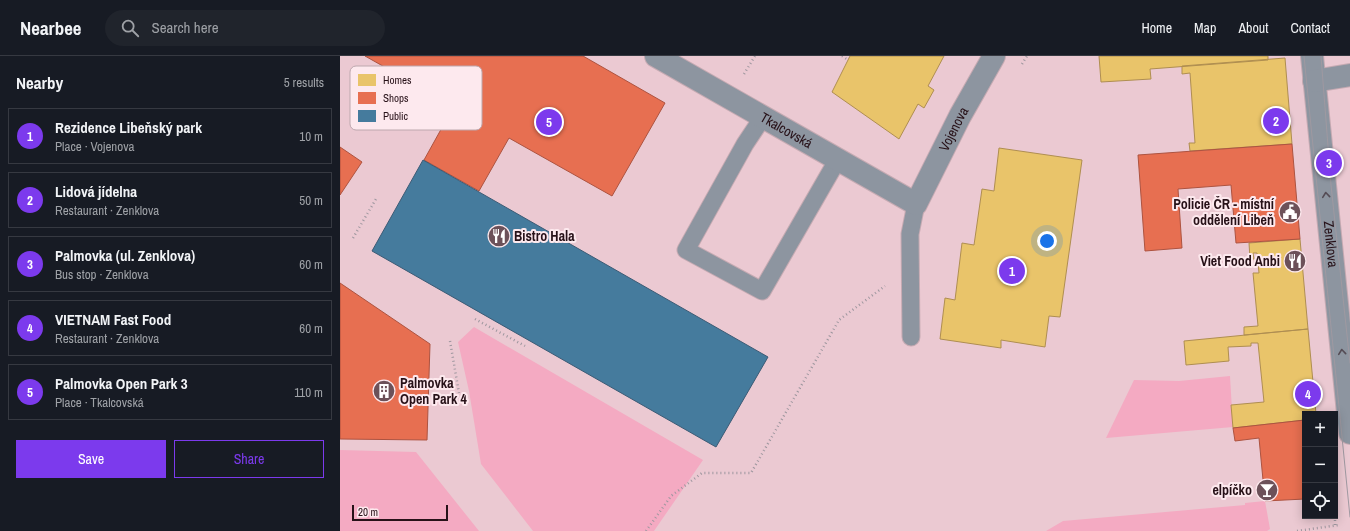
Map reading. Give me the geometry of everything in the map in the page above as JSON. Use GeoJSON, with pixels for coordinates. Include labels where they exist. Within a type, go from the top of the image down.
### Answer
{"type":"FeatureCollection","features":[{"type":"Feature","properties":{"kind":"street","name":"Tkalcovská"},"geometry":{"type":"LineString","coordinates":[[656,56],[916,204]]}},
{"type":"Feature","properties":{"kind":"street","name":"Vojenova"},"geometry":{"type":"LineString","coordinates":[[916,204],[960,116],[994,56]]}},
{"type":"Feature","properties":{"kind":"street","name":"Zenklova"},"geometry":{"type":"LineString","coordinates":[[1312,56],[1350,433]]}},
{"type":"Feature","properties":{"kind":"street"},"geometry":{"type":"LineString","coordinates":[[1314,81],[1350,75]]}},
{"type":"Feature","properties":{"kind":"lane"},"geometry":{"type":"LineString","coordinates":[[763,117],[745,144],[686,250],[762,291],[838,159]]}},
{"type":"Feature","properties":{"kind":"lane"},"geometry":{"type":"LineString","coordinates":[[911,337],[910,234],[916,204]]}},
{"type":"Feature","properties":{"kind":"path"},"geometry":{"type":"LineString","coordinates":[[741,78],[755,56]]}},
{"type":"Feature","properties":{"kind":"path"},"geometry":{"type":"LineString","coordinates":[[842,56],[848,60]]}},
{"type":"Feature","properties":{"kind":"path"},"geometry":{"type":"LineString","coordinates":[[353,238],[376,199]]}},
{"type":"Feature","properties":{"kind":"path"},"geometry":{"type":"LineString","coordinates":[[646,531],[671,496],[702,473],[751,473],[839,320],[890,282]]}},
{"type":"Feature","properties":{"kind":"path"},"geometry":{"type":"LineString","coordinates":[[475,320],[525,346]]}},
{"type":"Feature","properties":{"kind":"path"},"geometry":{"type":"LineString","coordinates":[[450,341],[459,393]]}},
{"type":"Feature","properties":{"kind":"path"},"geometry":{"type":"LineString","coordinates":[[1297,531],[1337,525],[1335,519]]}},
{"type":"Feature","properties":{"kind":"shaded area"},"geometry":{"type":"Polygon","coordinates":[[[474,327],[703,460],[654,531],[533,531],[481,464],[469,391],[458,342],[474,327]]]}},
{"type":"Feature","properties":{"kind":"shaded area"},"geometry":{"type":"Polygon","coordinates":[[[1230,376],[1233,427],[1106,438],[1134,380],[1179,381],[1230,376]]]}},
{"type":"Feature","properties":{"kind":"shaded area"},"geometry":{"type":"Polygon","coordinates":[[[340,450],[416,452],[479,531],[340,531],[340,450]]]}},
{"type":"Feature","properties":{"kind":"shaded area"},"geometry":{"type":"Polygon","coordinates":[[[1265,501],[1270,529],[1267,531],[1046,531],[1063,521],[1245,505],[1245,503],[1265,501]]]}},
{"type":"Feature","properties":{"kind":"building: Homes"},"geometry":{"type":"Polygon","coordinates":[[[850,56],[944,56],[928,86],[934,90],[924,108],[918,104],[899,139],[832,92],[850,56]]]}},
{"type":"Feature","properties":{"kind":"building: Homes"},"geometry":{"type":"Polygon","coordinates":[[[1099,56],[1268,56],[1268,60],[1150,69],[1151,79],[1101,82],[1099,56]]]}},
{"type":"Feature","properties":{"kind":"building: Homes"},"geometry":{"type":"Polygon","coordinates":[[[1285,58],[1292,144],[1190,151],[1189,143],[1195,143],[1190,73],[1182,74],[1182,66],[1285,58]]]}},
{"type":"Feature","properties":{"kind":"building: Homes"},"geometry":{"type":"Polygon","coordinates":[[[999,148],[1082,160],[1060,317],[1049,316],[1045,347],[1001,340],[1001,348],[940,339],[945,298],[955,300],[962,243],[974,245],[982,189],[994,191],[999,148]]]}},
{"type":"Feature","properties":{"kind":"building: Homes"},"geometry":{"type":"Polygon","coordinates":[[[1300,239],[1308,329],[1244,335],[1244,327],[1258,326],[1253,273],[1259,273],[1257,253],[1253,253],[1254,259],[1250,259],[1249,243],[1300,239]]]}},
{"type":"Feature","properties":{"kind":"building: Homes"},"geometry":{"type":"Polygon","coordinates":[[[1308,329],[1316,411],[1302,411],[1302,420],[1233,428],[1231,405],[1264,402],[1258,343],[1251,343],[1251,346],[1228,347],[1229,361],[1186,365],[1184,341],[1308,329]]]}},
{"type":"Feature","properties":{"kind":"building: Shops"},"geometry":{"type":"Polygon","coordinates":[[[365,56],[583,56],[665,103],[612,196],[509,138],[479,191],[424,160],[441,130],[482,130],[482,66],[383,66],[365,56]]]}},
{"type":"Feature","properties":{"kind":"building: Shops"},"geometry":{"type":"Polygon","coordinates":[[[1292,144],[1300,239],[1236,243],[1231,185],[1178,189],[1182,248],[1145,251],[1138,155],[1292,144]]]}},
{"type":"Feature","properties":{"kind":"building: Shops"},"geometry":{"type":"Polygon","coordinates":[[[340,147],[362,162],[340,195],[340,147]]]}},
{"type":"Feature","properties":{"kind":"building: Shops","name":"Palmovka Open Park 4"},"geometry":{"type":"Polygon","coordinates":[[[340,283],[430,344],[427,440],[340,439],[340,283]]]}},
{"type":"Feature","properties":{"kind":"building: Shops"},"geometry":{"type":"Polygon","coordinates":[[[1302,420],[1302,499],[1265,501],[1259,438],[1235,441],[1233,428],[1302,420]]]}},
{"type":"Feature","properties":{"kind":"building: Public"},"geometry":{"type":"Polygon","coordinates":[[[423,160],[768,357],[716,447],[372,251],[423,160]]]}},
{"type":"Feature","properties":{"kind":"tram line"},"geometry":{"type":"LineString","coordinates":[[1304,56],[1350,517]]}},
{"type":"Feature","properties":{"kind":"tram line"},"geometry":{"type":"LineString","coordinates":[[1321,56],[1331,185],[1350,363]]}},
{"type":"Feature","properties":{"kind":"place","name":"Lidová jídelna"},"geometry":{"type":"Point","coordinates":[1276,121]}},
{"type":"Feature","properties":{"kind":"place","name":"Palmovka Open Park 3"},"geometry":{"type":"Point","coordinates":[549,122]}},
{"type":"Feature","properties":{"kind":"place","name":"Palmovka (ul. Zenklova)"},"geometry":{"type":"Point","coordinates":[1329,163]}},
{"type":"Feature","properties":{"kind":"place","name":"Policie ČR - místní oddělení Libeň"},"geometry":{"type":"Point","coordinates":[1290,212]}},
{"type":"Feature","properties":{"kind":"place","name":"Bistro Hala"},"geometry":{"type":"Point","coordinates":[499,236]}},
{"type":"Feature","properties":{"kind":"place","name":"Viet Food Anbi"},"geometry":{"type":"Point","coordinates":[1295,261]}},
{"type":"Feature","properties":{"kind":"place","name":"Rezidence Libeňský park"},"geometry":{"type":"Point","coordinates":[1012,271]}},
{"type":"Feature","properties":{"kind":"place","name":"Palmovka Open Park 4"},"geometry":{"type":"Point","coordinates":[384,391]}},
{"type":"Feature","properties":{"kind":"place","name":"VIETNAM Fast Food"},"geometry":{"type":"Point","coordinates":[1308,394]}},
{"type":"Feature","properties":{"kind":"place","name":"elpíčko"},"geometry":{"type":"Point","coordinates":[1267,490]}}]}
